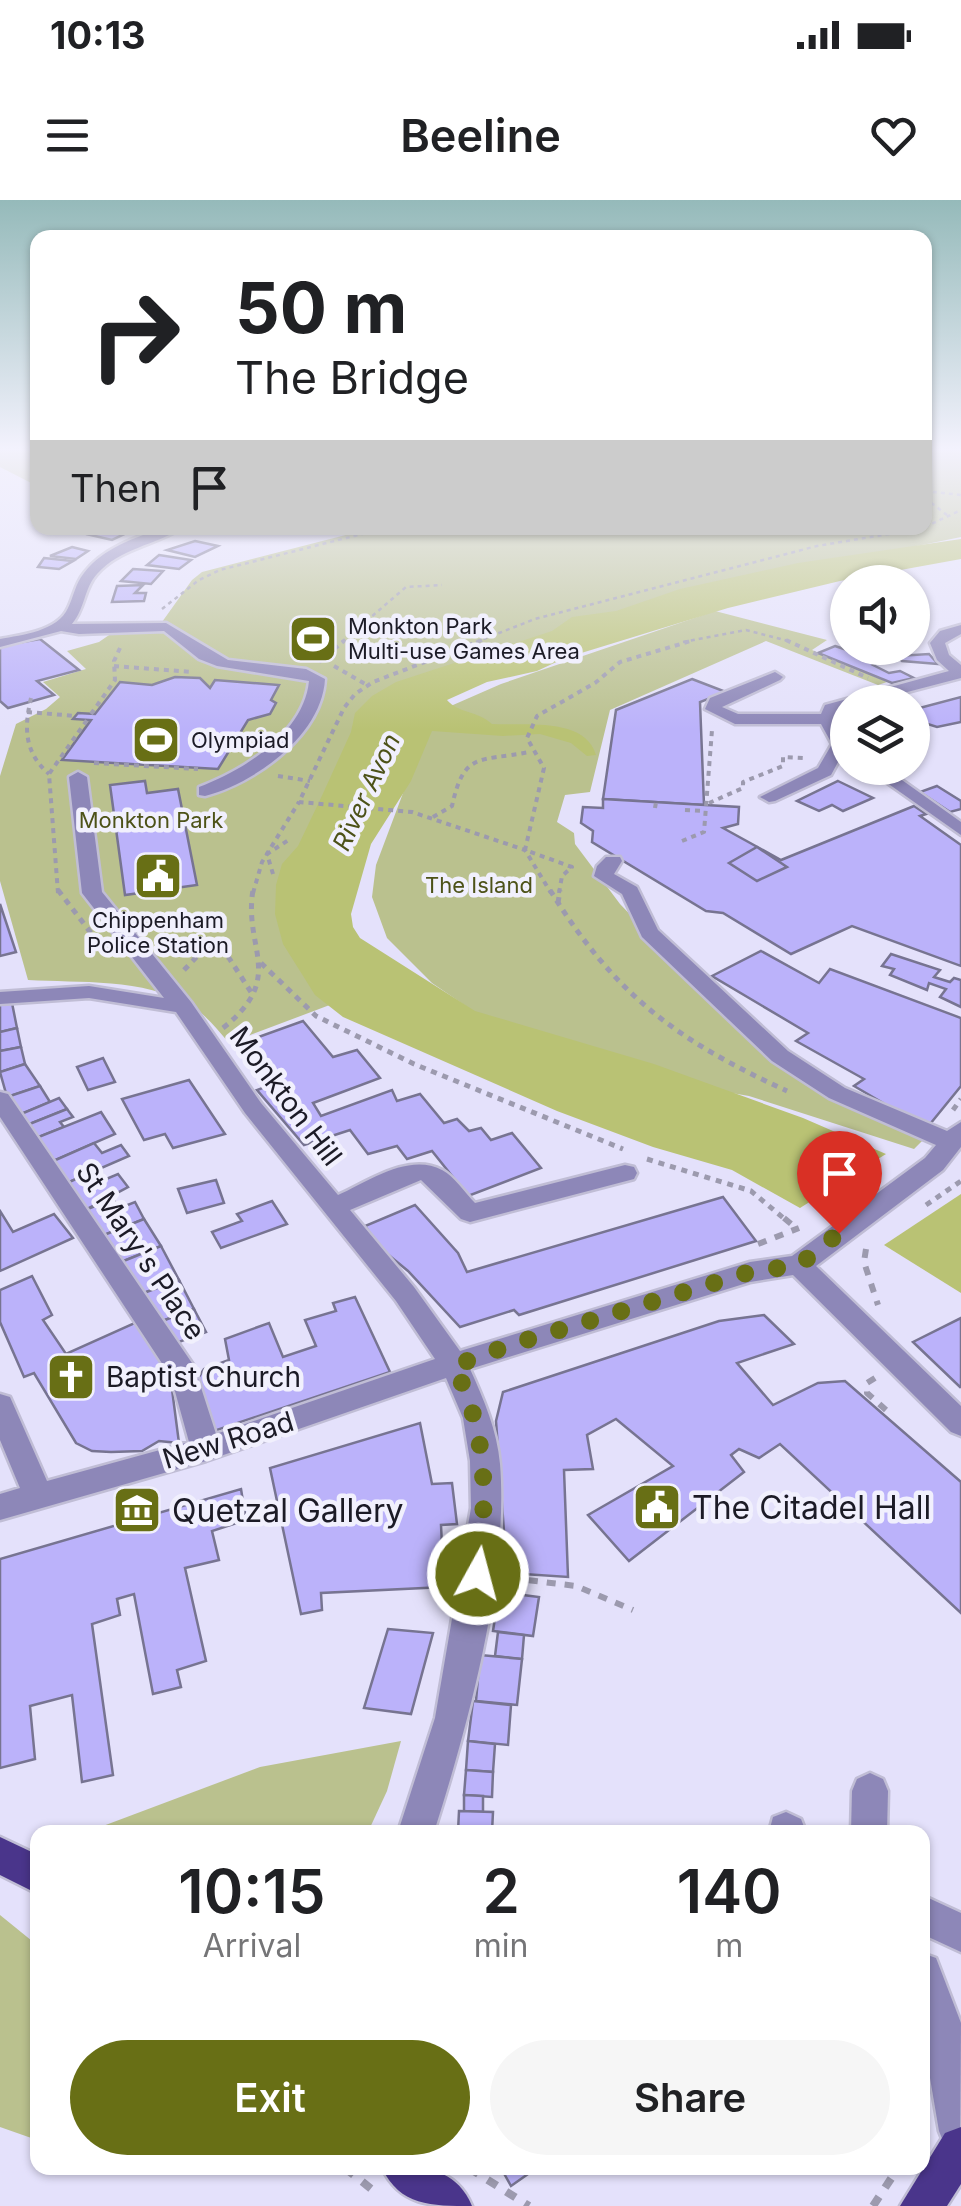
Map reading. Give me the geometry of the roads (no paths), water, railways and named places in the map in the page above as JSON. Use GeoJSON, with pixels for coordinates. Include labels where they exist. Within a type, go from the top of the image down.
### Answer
{"type":"FeatureCollection","features":[{"type":"Feature","properties":{"kind":"main road"},"geometry":{"type":"LineString","coordinates":[[0,1854],[30,1871]]}},
{"type":"Feature","properties":{"kind":"main road"},"geometry":{"type":"LineString","coordinates":[[922,2206],[961,2150],[961,2130]]}},
{"type":"Feature","properties":{"kind":"main road"},"geometry":{"type":"LineString","coordinates":[[412,2175],[450,2206]]}},
{"type":"Feature","properties":{"kind":"street"},"geometry":{"type":"LineString","coordinates":[[0,643],[57,626],[72,615],[77,592],[100,564],[137,543]]}},
{"type":"Feature","properties":{"kind":"street"},"geometry":{"type":"LineString","coordinates":[[57,626],[78,630],[171,628],[204,655],[231,666],[306,674],[317,679],[318,687],[300,726],[226,783],[204,791]]}},
{"type":"Feature","properties":{"kind":"street"},"geometry":{"type":"LineString","coordinates":[[961,629],[945,634],[937,644],[942,658],[961,673]]}},
{"type":"Feature","properties":{"kind":"street"},"geometry":{"type":"LineString","coordinates":[[827,719],[836,705],[961,673]]}},
{"type":"Feature","properties":{"kind":"street"},"geometry":{"type":"LineString","coordinates":[[776,677],[716,701],[713,709],[735,719],[827,719]]}},
{"type":"Feature","properties":{"kind":"street"},"geometry":{"type":"LineString","coordinates":[[827,719],[830,724]]}},
{"type":"Feature","properties":{"kind":"street"},"geometry":{"type":"LineString","coordinates":[[769,797],[824,770],[830,763]]}},
{"type":"Feature","properties":{"kind":"street","name":"Monkton Hill"},"geometry":{"type":"LineString","coordinates":[[78,770],[92,893],[182,1007],[252,1108],[405,1294],[454,1366],[476,1418],[484,1461],[486,1508],[452,1718],[418,1825]]}},
{"type":"Feature","properties":{"kind":"street"},"geometry":{"type":"LineString","coordinates":[[899,785],[961,830]]}},
{"type":"Feature","properties":{"kind":"street"},"geometry":{"type":"LineString","coordinates":[[613,861],[604,876],[634,894],[649,932],[780,1056],[838,1094],[946,1149],[799,1265],[958,1417]]}},
{"type":"Feature","properties":{"kind":"street"},"geometry":{"type":"LineString","coordinates":[[0,998],[90,992],[182,1007]]}},
{"type":"Feature","properties":{"kind":"street","name":"St Mary's Place"},"geometry":{"type":"LineString","coordinates":[[0,1100],[184,1374],[206,1449]]}},
{"type":"Feature","properties":{"kind":"street"},"geometry":{"type":"LineString","coordinates":[[334,1207],[415,1172],[435,1176],[470,1213],[633,1161]]}},
{"type":"Feature","properties":{"kind":"street","name":"New Road"},"geometry":{"type":"LineString","coordinates":[[0,1507],[206,1449],[510,1345],[750,1272],[799,1265]]}},
{"type":"Feature","properties":{"kind":"street"},"geometry":{"type":"LineString","coordinates":[[0,1405],[38,1495]]}},
{"type":"Feature","properties":{"kind":"street"},"geometry":{"type":"LineString","coordinates":[[869,1825],[870,1791]]}},
{"type":"Feature","properties":{"kind":"street"},"geometry":{"type":"LineString","coordinates":[[930,1918],[961,1934]]}},
{"type":"Feature","properties":{"kind":"street"},"geometry":{"type":"LineString","coordinates":[[930,1993],[941,2022],[961,2130]]}},
{"type":"Feature","properties":{"kind":"water","name":"River Avon"},"geometry":{"type":"Polygon","coordinates":[[[936,543],[961,543],[961,559],[928,565],[830,565],[830,583],[728,608],[565,658],[537,671],[487,682],[447,700],[492,724],[566,729],[590,743],[596,755],[587,756],[571,743],[540,734],[503,736],[432,731],[411,781],[371,844],[351,914],[353,927],[360,938],[475,1011],[654,1064],[803,1118],[886,1154],[800,1208],[732,1170],[653,1147],[557,1111],[343,1017],[315,995],[283,944],[275,914],[276,885],[282,864],[298,846],[351,732],[355,713],[372,696],[396,682],[552,631],[572,617],[616,611],[680,589],[798,563],[936,543]]]}},
{"type":"Feature","properties":{"kind":"water"},"geometry":{"type":"Polygon","coordinates":[[[961,1194],[961,1293],[884,1245],[961,1194]]]}},
{"type":"Feature","properties":{"kind":"place","name":"Monkton Park Multi-use Games Area"},"geometry":{"type":"Point","coordinates":[313,639]}},
{"type":"Feature","properties":{"kind":"place","name":"Olympiad"},"geometry":{"type":"Point","coordinates":[156,740]}},
{"type":"Feature","properties":{"kind":"place","name":"Chippenham Police Station"},"geometry":{"type":"Point","coordinates":[158,876]}},
{"type":"Feature","properties":{"kind":"place","name":"Baptist Church"},"geometry":{"type":"Point","coordinates":[71,1377]}},
{"type":"Feature","properties":{"kind":"place","name":"The Citadel Hall"},"geometry":{"type":"Point","coordinates":[657,1507]}},
{"type":"Feature","properties":{"kind":"place","name":"Quetzal Gallery"},"geometry":{"type":"Point","coordinates":[137,1510]}},
{"type":"Feature","properties":{"kind":"park label","name":"Monkton Park"},"geometry":{"type":"Point","coordinates":[151,820]}},
{"type":"Feature","properties":{"kind":"park label","name":"The Island"},"geometry":{"type":"Point","coordinates":[479,885]}}]}
